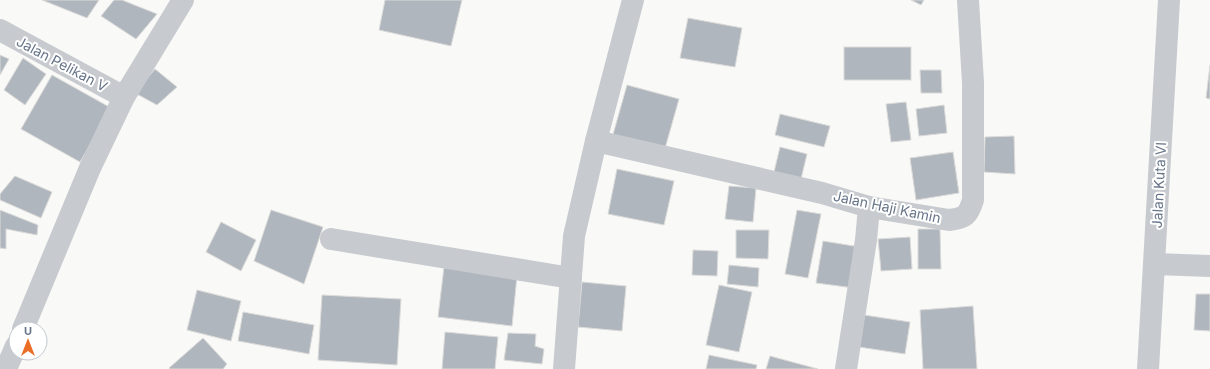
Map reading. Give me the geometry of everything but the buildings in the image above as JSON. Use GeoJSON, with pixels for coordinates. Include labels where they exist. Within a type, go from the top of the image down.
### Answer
{"type":"FeatureCollection","features":[{"type":"Feature","properties":{"kind":"street"},"geometry":{"type":"LineString","coordinates":[[26,321],[90,168],[124,97],[183,0]]}},
{"type":"Feature","properties":{"kind":"street"},"geometry":{"type":"LineString","coordinates":[[564,369],[574,236],[596,140],[633,0]]}},
{"type":"Feature","properties":{"kind":"street","name":"Jalan Haji Kamin"},"geometry":{"type":"LineString","coordinates":[[596,140],[822,193],[869,207],[949,220],[961,218],[968,214],[973,200],[973,83],[968,0]]}},
{"type":"Feature","properties":{"kind":"street","name":"Jalan Kuta VI"},"geometry":{"type":"LineString","coordinates":[[1148,369],[1169,0]]}},
{"type":"Feature","properties":{"kind":"street","name":"Jalan Pelikan V"},"geometry":{"type":"LineString","coordinates":[[0,30],[124,97]]}},
{"type":"Feature","properties":{"kind":"street"},"geometry":{"type":"LineString","coordinates":[[846,369],[866,240],[869,207]]}},
{"type":"Feature","properties":{"kind":"street"},"geometry":{"type":"LineString","coordinates":[[331,239],[571,278]]}},
{"type":"Feature","properties":{"kind":"street"},"geometry":{"type":"LineString","coordinates":[[1155,264],[1210,266]]}}]}
